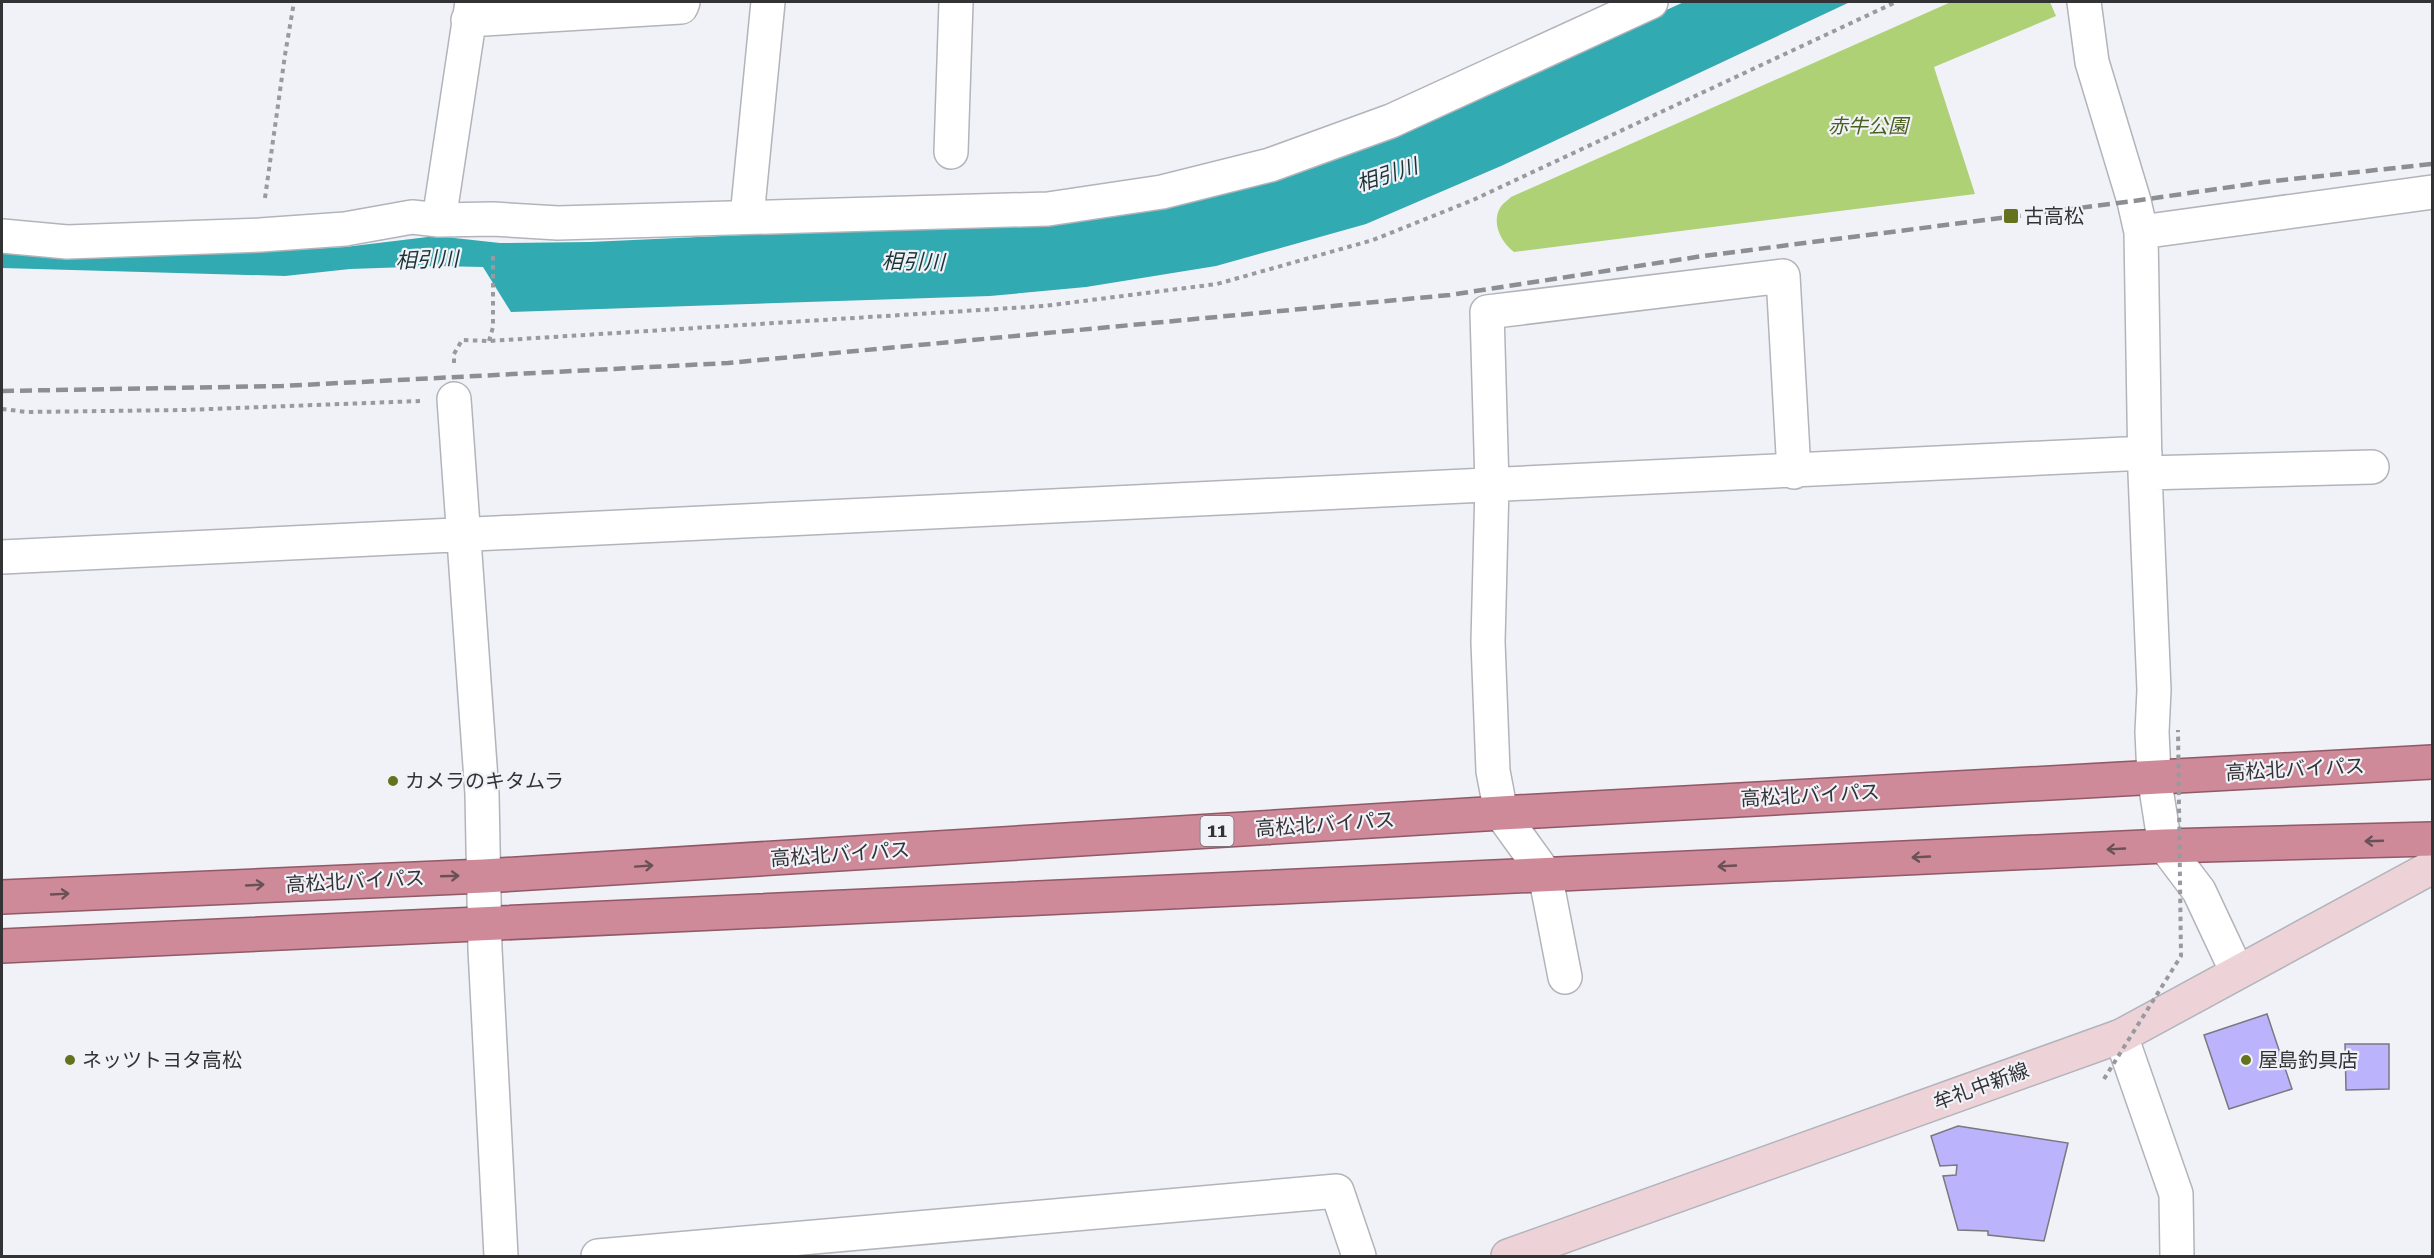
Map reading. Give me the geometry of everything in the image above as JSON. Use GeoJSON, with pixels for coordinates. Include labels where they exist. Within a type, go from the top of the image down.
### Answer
{"type":"FeatureCollection","features":[{"type":"Feature","properties":{"kind":"highway","name":"高松北バイパス"},"geometry":{"type":"LineString","coordinates":[[2,897],[484,876],[1502,813],[2433,762]]}},
{"type":"Feature","properties":{"kind":"highway"},"geometry":{"type":"LineString","coordinates":[[2,946],[2165,846],[2433,839]]}},
{"type":"Feature","properties":{"kind":"main road","name":"牟礼中新線"},"geometry":{"type":"LineString","coordinates":[[1508,1257],[2121,1036],[2433,867]]}},
{"type":"Feature","properties":{"kind":"street"},"geometry":{"type":"LineString","coordinates":[[439,220],[470,10],[681,7],[683,2]]}},
{"type":"Feature","properties":{"kind":"street"},"geometry":{"type":"LineString","coordinates":[[747,217],[768,2]]}},
{"type":"Feature","properties":{"kind":"street"},"geometry":{"type":"LineString","coordinates":[[951,152],[956,2]]}},
{"type":"Feature","properties":{"kind":"street"},"geometry":{"type":"LineString","coordinates":[[2,236],[67,242],[261,235],[345,229],[412,217],[439,220],[493,219],[558,223],[1048,209],[1162,192],[1270,165],[1391,121],[1651,2]]}},
{"type":"Feature","properties":{"kind":"street"},"geometry":{"type":"LineString","coordinates":[[2084,2],[2092,62],[2134,201],[2140,232],[2145,463],[2154,690],[2152,732],[2154,776],[2165,846],[2199,891],[2237,972]]}},
{"type":"Feature","properties":{"kind":"street"},"geometry":{"type":"LineString","coordinates":[[2140,232],[2433,192]]}},
{"type":"Feature","properties":{"kind":"street"},"geometry":{"type":"LineString","coordinates":[[1565,977],[1545,874],[1502,813],[1493,771],[1488,642],[1492,485],[1486,312],[1783,276],[1794,472]]}},
{"type":"Feature","properties":{"kind":"street"},"geometry":{"type":"LineString","coordinates":[[454,399],[482,794],[484,924],[501,1257]]}},
{"type":"Feature","properties":{"kind":"street"},"geometry":{"type":"LineString","coordinates":[[2,557],[1794,472],[2145,463],[2372,467]]}},
{"type":"Feature","properties":{"kind":"street"},"geometry":{"type":"LineString","coordinates":[[2121,1036],[2176,1194],[2177,1257]]}},
{"type":"Feature","properties":{"kind":"street"},"geometry":{"type":"LineString","coordinates":[[598,1257],[1337,1191],[1359,1257]]}},
{"type":"Feature","properties":{"kind":"path"},"geometry":{"type":"LineString","coordinates":[[261,235],[294,2]]}},
{"type":"Feature","properties":{"kind":"path"},"geometry":{"type":"LineString","coordinates":[[2,409],[27,412],[184,410],[454,399],[454,354],[462,340],[489,341],[1044,306],[1218,284],[1373,240],[1473,200],[1896,2]]}},
{"type":"Feature","properties":{"kind":"path"},"geometry":{"type":"LineString","coordinates":[[489,341],[493,327],[493,251]]}},
{"type":"Feature","properties":{"kind":"path"},"geometry":{"type":"LineString","coordinates":[[2104,1079],[2181,956],[2178,730]]}},
{"type":"Feature","properties":{"kind":"green space","name":"赤牛公園"},"geometry":{"type":"Polygon","coordinates":[[[1951,2],[2050,2],[2056,16],[1934,67],[1975,194],[1514,252],[1505,244],[1499,233],[1498,214],[1501,207],[1511,197],[1951,2]]]}},
{"type":"Feature","properties":{"kind":"water","name":"相引川"},"geometry":{"type":"Polygon","coordinates":[[[1684,2],[1850,2],[1501,166],[1366,224],[1216,266],[1086,287],[990,296],[511,312],[483,267],[350,269],[285,276],[2,268],[2,247],[252,252],[345,247],[436,236],[500,243],[590,242],[1049,221],[1589,45],[1684,2]]]}},
{"type":"Feature","properties":{"kind":"building"},"geometry":{"type":"Polygon","coordinates":[[[2267,1014],[2292,1089],[2229,1109],[2204,1035],[2267,1014]]]}},
{"type":"Feature","properties":{"kind":"building"},"geometry":{"type":"Polygon","coordinates":[[[2345,1044],[2389,1044],[2389,1089],[2346,1090],[2345,1044]]]}},
{"type":"Feature","properties":{"kind":"building"},"geometry":{"type":"Polygon","coordinates":[[[1958,1126],[2068,1143],[2044,1241],[1988,1235],[1988,1231],[1958,1230],[1943,1176],[1956,1175],[1957,1165],[1940,1166],[1931,1136],[1958,1126]]]}},
{"type":"Feature","properties":{"kind":"railway"},"geometry":{"type":"LineString","coordinates":[[2,391],[282,386],[728,363],[1450,295],[1703,256],[2265,182],[2432,164]]}},
{"type":"Feature","properties":{"kind":"place","name":"古高松"},"geometry":{"type":"Point","coordinates":[2011,216]}},
{"type":"Feature","properties":{"kind":"place","name":"カメラのキタムラ"},"geometry":{"type":"Point","coordinates":[393,781]}},
{"type":"Feature","properties":{"kind":"place","name":"ネッツトヨタ高松"},"geometry":{"type":"Point","coordinates":[70,1060]}},
{"type":"Feature","properties":{"kind":"place","name":"屋島釣具店"},"geometry":{"type":"Point","coordinates":[2246,1060]}}]}
